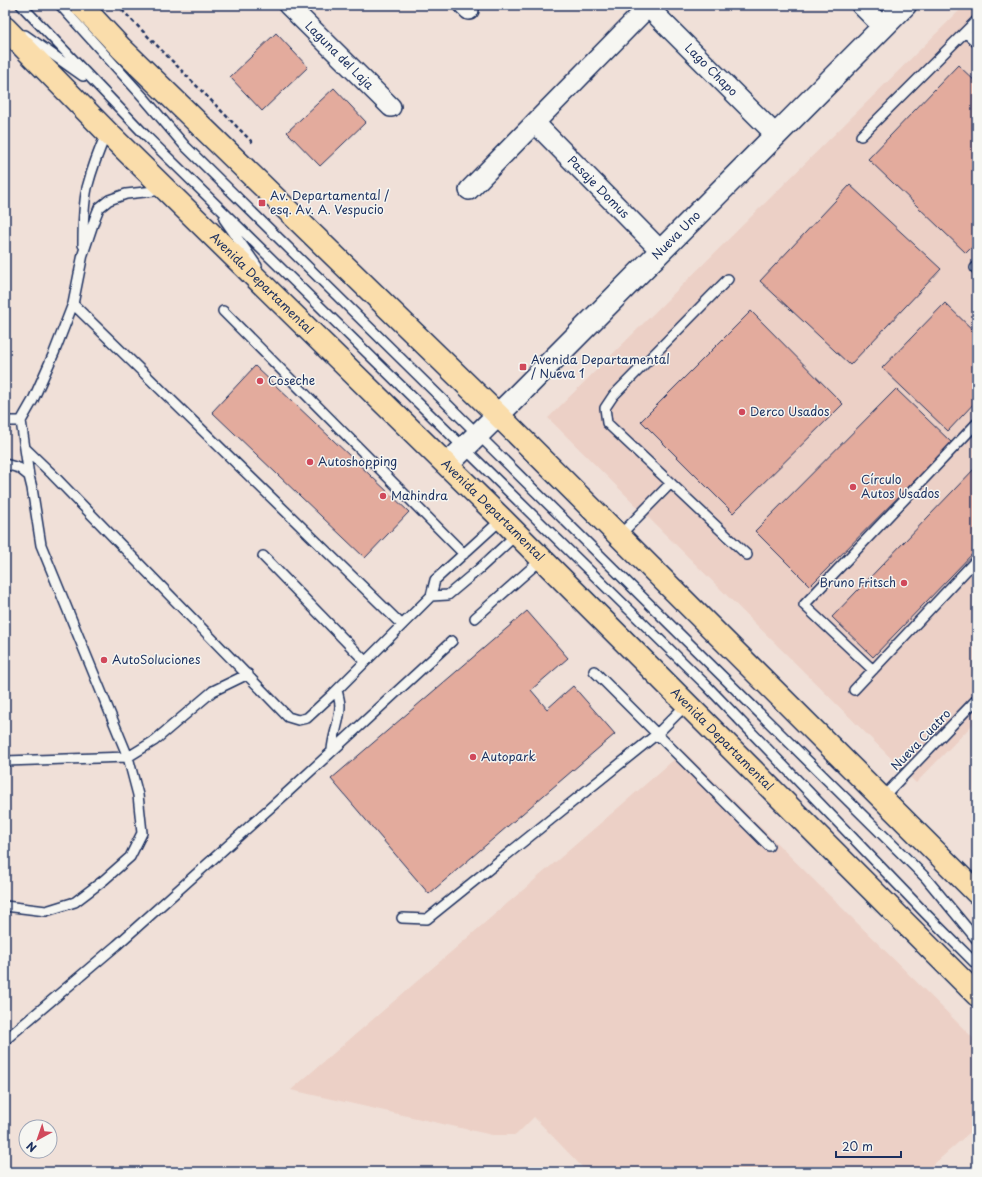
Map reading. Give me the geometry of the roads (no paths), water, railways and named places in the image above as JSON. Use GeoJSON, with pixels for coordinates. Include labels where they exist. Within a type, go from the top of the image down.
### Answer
{"type":"FeatureCollection","features":[{"type":"Feature","properties":{"kind":"main road"},"geometry":{"type":"LineString","coordinates":[[81,5],[121,48],[498,415],[977,893]]}},
{"type":"Feature","properties":{"kind":"main road","name":"Avenida Departamental"},"geometry":{"type":"LineString","coordinates":[[5,28],[107,132],[448,464],[977,995]]}},
{"type":"Feature","properties":{"kind":"street","name":"Laguna del Laja"},"geometry":{"type":"LineString","coordinates":[[288,5],[391,107]]}},
{"type":"Feature","properties":{"kind":"street"},"geometry":{"type":"LineString","coordinates":[[861,5],[883,27]]}},
{"type":"Feature","properties":{"kind":"street","name":"Nueva Uno"},"geometry":{"type":"LineString","coordinates":[[448,464],[905,5]]}},
{"type":"Feature","properties":{"kind":"street"},"geometry":{"type":"LineString","coordinates":[[469,190],[647,6]]}},
{"type":"Feature","properties":{"kind":"street","name":"Lago Chapo"},"geometry":{"type":"LineString","coordinates":[[647,6],[776,135]]}},
{"type":"Feature","properties":{"kind":"street","name":"Pasaje Domus"},"geometry":{"type":"LineString","coordinates":[[535,123],[661,251]]}},
{"type":"Feature","properties":{"kind":"lane"},"geometry":{"type":"LineString","coordinates":[[21,5],[147,137],[212,201],[471,442],[905,857],[925,877],[977,940]]}},
{"type":"Feature","properties":{"kind":"lane"},"geometry":{"type":"LineString","coordinates":[[60,5],[185,146],[706,685],[920,909],[977,965]]}},
{"type":"Feature","properties":{"kind":"lane"},"geometry":{"type":"LineString","coordinates":[[78,5],[84,17],[144,98]]}},
{"type":"Feature","properties":{"kind":"lane"},"geometry":{"type":"LineString","coordinates":[[5,19],[46,51],[100,88]]}},
{"type":"Feature","properties":{"kind":"lane"},"geometry":{"type":"LineString","coordinates":[[860,136],[977,20]]}},
{"type":"Feature","properties":{"kind":"lane"},"geometry":{"type":"LineString","coordinates":[[965,32],[977,43]]}},
{"type":"Feature","properties":{"kind":"lane"},"geometry":{"type":"LineString","coordinates":[[84,254],[83,222],[87,189],[96,158],[107,132]]}},
{"type":"Feature","properties":{"kind":"lane"},"geometry":{"type":"LineString","coordinates":[[5,906],[46,911],[75,902],[104,880],[130,857],[142,833],[138,795],[128,757],[41,545],[21,421],[33,400],[51,360],[73,304],[84,254],[94,218],[99,208],[109,200],[126,194],[166,189]]}},
{"type":"Feature","properties":{"kind":"lane"},"geometry":{"type":"LineString","coordinates":[[212,201],[281,302]]}},
{"type":"Feature","properties":{"kind":"lane"},"geometry":{"type":"LineString","coordinates":[[977,266],[975,268],[977,270]]}},
{"type":"Feature","properties":{"kind":"lane"},"geometry":{"type":"LineString","coordinates":[[728,278],[612,396],[605,408],[607,423],[747,555]]}},
{"type":"Feature","properties":{"kind":"lane"},"geometry":{"type":"LineString","coordinates":[[73,304],[402,625]]}},
{"type":"Feature","properties":{"kind":"lane"},"geometry":{"type":"LineString","coordinates":[[223,311],[464,554]]}},
{"type":"Feature","properties":{"kind":"lane"},"geometry":{"type":"LineString","coordinates":[[5,423],[10,421],[21,421]]}},
{"type":"Feature","properties":{"kind":"lane"},"geometry":{"type":"LineString","coordinates":[[873,670],[804,605],[977,423]]}},
{"type":"Feature","properties":{"kind":"lane"},"geometry":{"type":"LineString","coordinates":[[25,448],[248,674],[288,717],[298,720],[307,718],[431,596],[435,580],[464,554],[510,526]]}},
{"type":"Feature","properties":{"kind":"lane"},"geometry":{"type":"LineString","coordinates":[[5,464],[19,468],[29,476]]}},
{"type":"Feature","properties":{"kind":"lane"},"geometry":{"type":"LineString","coordinates":[[619,536],[671,483]]}},
{"type":"Feature","properties":{"kind":"lane"},"geometry":{"type":"LineString","coordinates":[[431,596],[448,595],[479,569],[510,526]]}},
{"type":"Feature","properties":{"kind":"lane"},"geometry":{"type":"LineString","coordinates":[[263,556],[365,661]]}},
{"type":"Feature","properties":{"kind":"lane"},"geometry":{"type":"LineString","coordinates":[[475,618],[542,559]]}},
{"type":"Feature","properties":{"kind":"lane"},"geometry":{"type":"LineString","coordinates":[[854,690],[977,559]]}},
{"type":"Feature","properties":{"kind":"lane"},"geometry":{"type":"LineString","coordinates":[[5,1040],[117,945],[290,790],[452,641]]}},
{"type":"Feature","properties":{"kind":"lane"},"geometry":{"type":"LineString","coordinates":[[594,670],[769,846]]}},
{"type":"Feature","properties":{"kind":"lane"},"geometry":{"type":"LineString","coordinates":[[5,761],[128,757],[154,741],[213,691],[248,674]]}},
{"type":"Feature","properties":{"kind":"lane"},"geometry":{"type":"LineString","coordinates":[[332,750],[340,705],[337,690]]}},
{"type":"Feature","properties":{"kind":"lane","name":"Nueva Cuatro"},"geometry":{"type":"LineString","coordinates":[[882,798],[977,699]]}},
{"type":"Feature","properties":{"kind":"lane"},"geometry":{"type":"LineString","coordinates":[[402,918],[428,919],[657,734],[686,704]]}},
{"type":"Feature","properties":{"kind":"place","name":"Av. Departamental / esq. Av. A. Vespucio"},"geometry":{"type":"Point","coordinates":[262,203]}},
{"type":"Feature","properties":{"kind":"place","name":"Avenida Departamental / Nueva 1"},"geometry":{"type":"Point","coordinates":[523,367]}},
{"type":"Feature","properties":{"kind":"place","name":"Coseche"},"geometry":{"type":"Point","coordinates":[260,381]}},
{"type":"Feature","properties":{"kind":"place","name":"Derco Usados"},"geometry":{"type":"Point","coordinates":[742,412]}},
{"type":"Feature","properties":{"kind":"place","name":"Autoshopping"},"geometry":{"type":"Point","coordinates":[310,462]}},
{"type":"Feature","properties":{"kind":"place","name":"Círculo Autos Usados"},"geometry":{"type":"Point","coordinates":[853,487]}},
{"type":"Feature","properties":{"kind":"place","name":"Mahindra"},"geometry":{"type":"Point","coordinates":[383,496]}},
{"type":"Feature","properties":{"kind":"place","name":"Bruno Fritsch"},"geometry":{"type":"Point","coordinates":[904,583]}},
{"type":"Feature","properties":{"kind":"place","name":"AutoSoluciones"},"geometry":{"type":"Point","coordinates":[104,660]}},
{"type":"Feature","properties":{"kind":"place","name":"Autopark"},"geometry":{"type":"Point","coordinates":[473,757]}}]}
